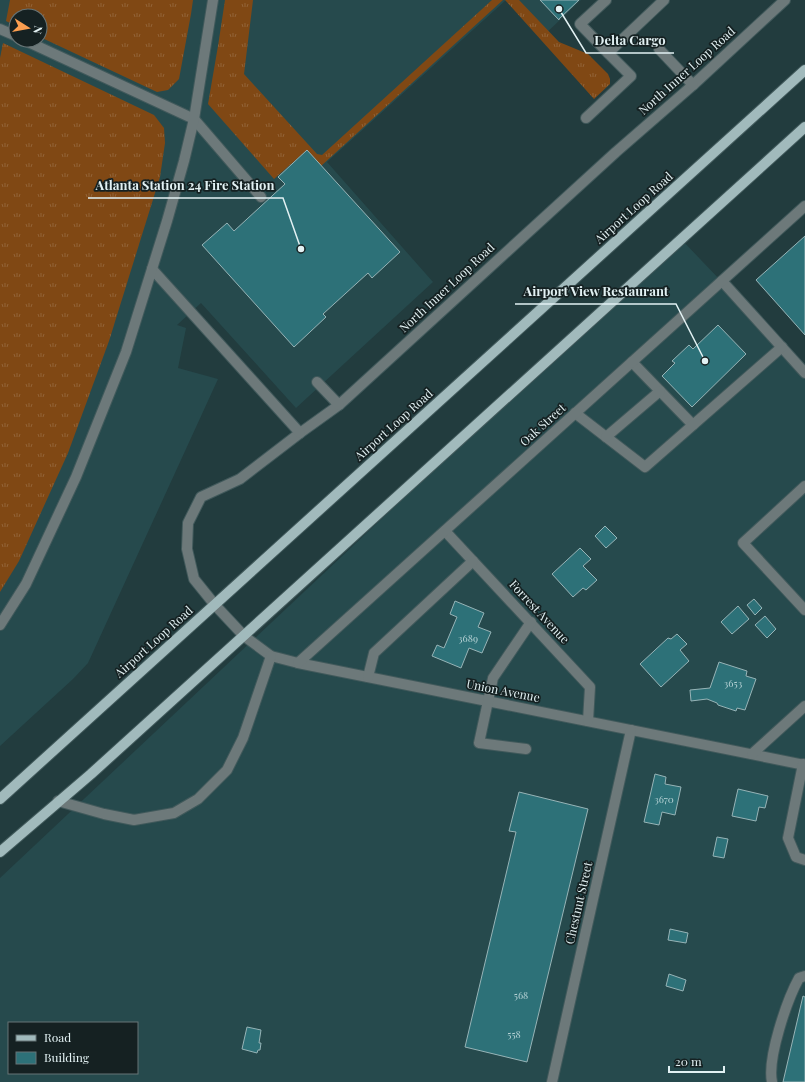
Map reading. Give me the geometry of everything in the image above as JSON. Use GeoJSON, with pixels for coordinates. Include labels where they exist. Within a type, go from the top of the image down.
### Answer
{"type":"FeatureCollection","features":[{"type":"Feature","properties":{"kind":"main road","name":"Airport Loop Road"},"geometry":{"type":"LineString","coordinates":[[0,799],[805,70]]}},
{"type":"Feature","properties":{"kind":"main road"},"geometry":{"type":"LineString","coordinates":[[0,852],[97,769],[805,127]]}},
{"type":"Feature","properties":{"kind":"street"},"geometry":{"type":"LineString","coordinates":[[0,625],[26,584],[76,476],[126,352],[169,214],[194,119],[213,0]]}},
{"type":"Feature","properties":{"kind":"street"},"geometry":{"type":"LineString","coordinates":[[586,118],[631,76],[580,24],[606,0]]}},
{"type":"Feature","properties":{"kind":"street"},"geometry":{"type":"LineString","coordinates":[[608,53],[664,0]]}},
{"type":"Feature","properties":{"kind":"street","name":"North Inner Loop Road"},"geometry":{"type":"LineString","coordinates":[[215,605],[194,579],[187,549],[188,523],[201,497],[240,479],[339,405],[785,0]]}},
{"type":"Feature","properties":{"kind":"street"},"geometry":{"type":"LineString","coordinates":[[41,48],[194,119],[261,197]]}},
{"type":"Feature","properties":{"kind":"street"},"geometry":{"type":"LineString","coordinates":[[659,49],[693,84]]}},
{"type":"Feature","properties":{"kind":"street","name":"Oak Street"},"geometry":{"type":"LineString","coordinates":[[298,663],[805,206]]}},
{"type":"Feature","properties":{"kind":"street"},"geometry":{"type":"LineString","coordinates":[[152,269],[300,433]]}},
{"type":"Feature","properties":{"kind":"street"},"geometry":{"type":"LineString","coordinates":[[722,281],[805,373]]}},
{"type":"Feature","properties":{"kind":"street"},"geometry":{"type":"LineString","coordinates":[[575,413],[644,466],[782,347]]}},
{"type":"Feature","properties":{"kind":"street"},"geometry":{"type":"LineString","coordinates":[[632,362],[693,425]]}},
{"type":"Feature","properties":{"kind":"street"},"geometry":{"type":"LineString","coordinates":[[317,382],[339,405]]}},
{"type":"Feature","properties":{"kind":"street"},"geometry":{"type":"LineString","coordinates":[[606,437],[660,392]]}},
{"type":"Feature","properties":{"kind":"street"},"geometry":{"type":"LineString","coordinates":[[805,486],[743,543],[805,610]]}},
{"type":"Feature","properties":{"kind":"street","name":"Forrest Avenue"},"geometry":{"type":"LineString","coordinates":[[445,530],[590,687],[588,721]]}},
{"type":"Feature","properties":{"kind":"street"},"geometry":{"type":"LineString","coordinates":[[368,677],[374,653],[473,561]]}},
{"type":"Feature","properties":{"kind":"street","name":"Union Avenue"},"geometry":{"type":"LineString","coordinates":[[215,605],[244,636],[271,656],[298,663],[804,765]]}},
{"type":"Feature","properties":{"kind":"street"},"geometry":{"type":"LineString","coordinates":[[526,749],[479,743],[493,678],[531,622]]}},
{"type":"Feature","properties":{"kind":"street"},"geometry":{"type":"LineString","coordinates":[[58,801],[104,814],[134,820],[174,813],[198,799],[227,770],[243,738],[271,656]]}},
{"type":"Feature","properties":{"kind":"street"},"geometry":{"type":"LineString","coordinates":[[752,754],[805,706]]}},
{"type":"Feature","properties":{"kind":"street","name":"Chestnut Street"},"geometry":{"type":"LineString","coordinates":[[552,1082],[631,730]]}},
{"type":"Feature","properties":{"kind":"street"},"geometry":{"type":"LineString","coordinates":[[804,765],[788,838],[796,856],[805,860]]}},
{"type":"Feature","properties":{"kind":"street"},"geometry":{"type":"LineString","coordinates":[[772,1082],[771,1077],[775,1045],[792,992],[799,978],[805,976]]}},
{"type":"Feature","properties":{"kind":"shaded area"},"geometry":{"type":"Polygon","coordinates":[[[0,0],[506,0],[327,162],[433,282],[296,408],[201,303],[177,325],[186,328],[178,368],[218,379],[88,663],[73,679],[0,746],[0,0]]]}},
{"type":"Feature","properties":{"kind":"shaded area"},"geometry":{"type":"Polygon","coordinates":[[[510,0],[581,0],[543,36],[510,0]]]}},
{"type":"Feature","properties":{"kind":"shaded area"},"geometry":{"type":"Polygon","coordinates":[[[680,238],[805,369],[805,1082],[0,1082],[0,878],[680,238]]]}},
{"type":"Feature","properties":{"kind":"green space"},"geometry":{"type":"Polygon","coordinates":[[[10,0],[193,0],[179,79],[168,90],[157,92],[48,41],[48,8],[8,8],[10,0]]]}},
{"type":"Feature","properties":{"kind":"green space"},"geometry":{"type":"Polygon","coordinates":[[[225,0],[253,0],[244,74],[317,154],[322,155],[492,0],[503,0],[321,166],[307,150],[274,179],[208,104],[225,0]]]}},
{"type":"Feature","properties":{"kind":"green space"},"geometry":{"type":"Polygon","coordinates":[[[505,0],[519,0],[559,42],[588,54],[608,74],[610,84],[594,99],[505,0]]]}},
{"type":"Feature","properties":{"kind":"green space"},"geometry":{"type":"Polygon","coordinates":[[[8,10],[8,22],[6,21],[8,10]]]}},
{"type":"Feature","properties":{"kind":"green space"},"geometry":{"type":"Polygon","coordinates":[[[3,43],[8,45],[8,48],[13,48],[154,115],[164,128],[165,143],[160,177],[109,341],[68,453],[19,561],[0,592],[0,58],[3,43]]]}},
{"type":"Feature","properties":{"kind":"building"},"geometry":{"type":"Polygon","coordinates":[[[540,0],[579,0],[559,20],[540,0]]]}},
{"type":"Feature","properties":{"kind":"building"},"geometry":{"type":"Polygon","coordinates":[[[307,150],[400,252],[372,278],[368,273],[323,314],[326,317],[294,347],[202,245],[227,223],[234,231],[285,184],[278,177],[307,150]]]}},
{"type":"Feature","properties":{"kind":"building"},"geometry":{"type":"Polygon","coordinates":[[[805,236],[805,335],[756,280],[805,236]]]}},
{"type":"Feature","properties":{"kind":"building"},"geometry":{"type":"Polygon","coordinates":[[[718,325],[746,354],[692,407],[662,376],[675,363],[672,361],[689,345],[693,349],[718,325]]]}},
{"type":"Feature","properties":{"kind":"building"},"geometry":{"type":"Polygon","coordinates":[[[605,526],[617,538],[606,548],[595,536],[605,526]]]}},
{"type":"Feature","properties":{"kind":"building"},"geometry":{"type":"Polygon","coordinates":[[[580,548],[591,559],[583,566],[597,580],[586,590],[583,588],[573,597],[552,574],[580,548]]]}},
{"type":"Feature","properties":{"kind":"building"},"geometry":{"type":"Polygon","coordinates":[[[754,599],[762,608],[755,615],[747,605],[754,599]]]}},
{"type":"Feature","properties":{"kind":"building"},"geometry":{"type":"Polygon","coordinates":[[[455,601],[484,613],[478,627],[491,632],[482,653],[469,648],[461,668],[432,656],[437,645],[444,648],[457,617],[450,614],[455,601]]]}},
{"type":"Feature","properties":{"kind":"building"},"geometry":{"type":"Polygon","coordinates":[[[738,606],[749,619],[732,634],[721,622],[738,606]]]}},
{"type":"Feature","properties":{"kind":"building"},"geometry":{"type":"Polygon","coordinates":[[[765,616],[776,629],[767,638],[755,625],[765,616]]]}},
{"type":"Feature","properties":{"kind":"building"},"geometry":{"type":"Polygon","coordinates":[[[677,634],[687,644],[680,650],[689,661],[661,687],[640,664],[668,638],[671,639],[677,634]]]}},
{"type":"Feature","properties":{"kind":"building"},"geometry":{"type":"Polygon","coordinates":[[[719,662],[747,671],[746,676],[756,679],[745,710],[737,708],[736,711],[718,705],[717,703],[707,699],[691,701],[690,690],[710,688],[719,662]]]}},
{"type":"Feature","properties":{"kind":"building"},"geometry":{"type":"Polygon","coordinates":[[[655,774],[666,777],[665,784],[681,787],[675,815],[662,812],[659,825],[644,822],[655,774]]]}},
{"type":"Feature","properties":{"kind":"building"},"geometry":{"type":"Polygon","coordinates":[[[738,789],[768,796],[765,808],[759,807],[756,821],[732,816],[738,789]]]}},
{"type":"Feature","properties":{"kind":"building"},"geometry":{"type":"Polygon","coordinates":[[[519,792],[588,809],[527,1062],[465,1047],[516,832],[509,831],[519,792]]]}},
{"type":"Feature","properties":{"kind":"building"},"geometry":{"type":"Polygon","coordinates":[[[717,837],[728,839],[724,858],[713,856],[717,837]]]}},
{"type":"Feature","properties":{"kind":"building"},"geometry":{"type":"Polygon","coordinates":[[[670,929],[688,933],[686,943],[668,940],[670,929]]]}},
{"type":"Feature","properties":{"kind":"building"},"geometry":{"type":"Polygon","coordinates":[[[669,974],[686,980],[683,991],[666,986],[669,974]]]}},
{"type":"Feature","properties":{"kind":"building"},"geometry":{"type":"Polygon","coordinates":[[[803,996],[805,997],[805,1082],[783,1082],[803,996]]]}},
{"type":"Feature","properties":{"kind":"building"},"geometry":{"type":"Polygon","coordinates":[[[247,1027],[261,1030],[259,1043],[261,1043],[260,1050],[258,1050],[257,1053],[242,1049],[247,1027]]]}},
{"type":"Feature","properties":{"kind":"place","name":"Delta Cargo"},"geometry":{"type":"Point","coordinates":[559,9]}},
{"type":"Feature","properties":{"kind":"place","name":"Atlanta Station 24 Fire Station"},"geometry":{"type":"Point","coordinates":[301,249]}},
{"type":"Feature","properties":{"kind":"place","name":"Airport View Restaurant"},"geometry":{"type":"Point","coordinates":[705,361]}}]}
